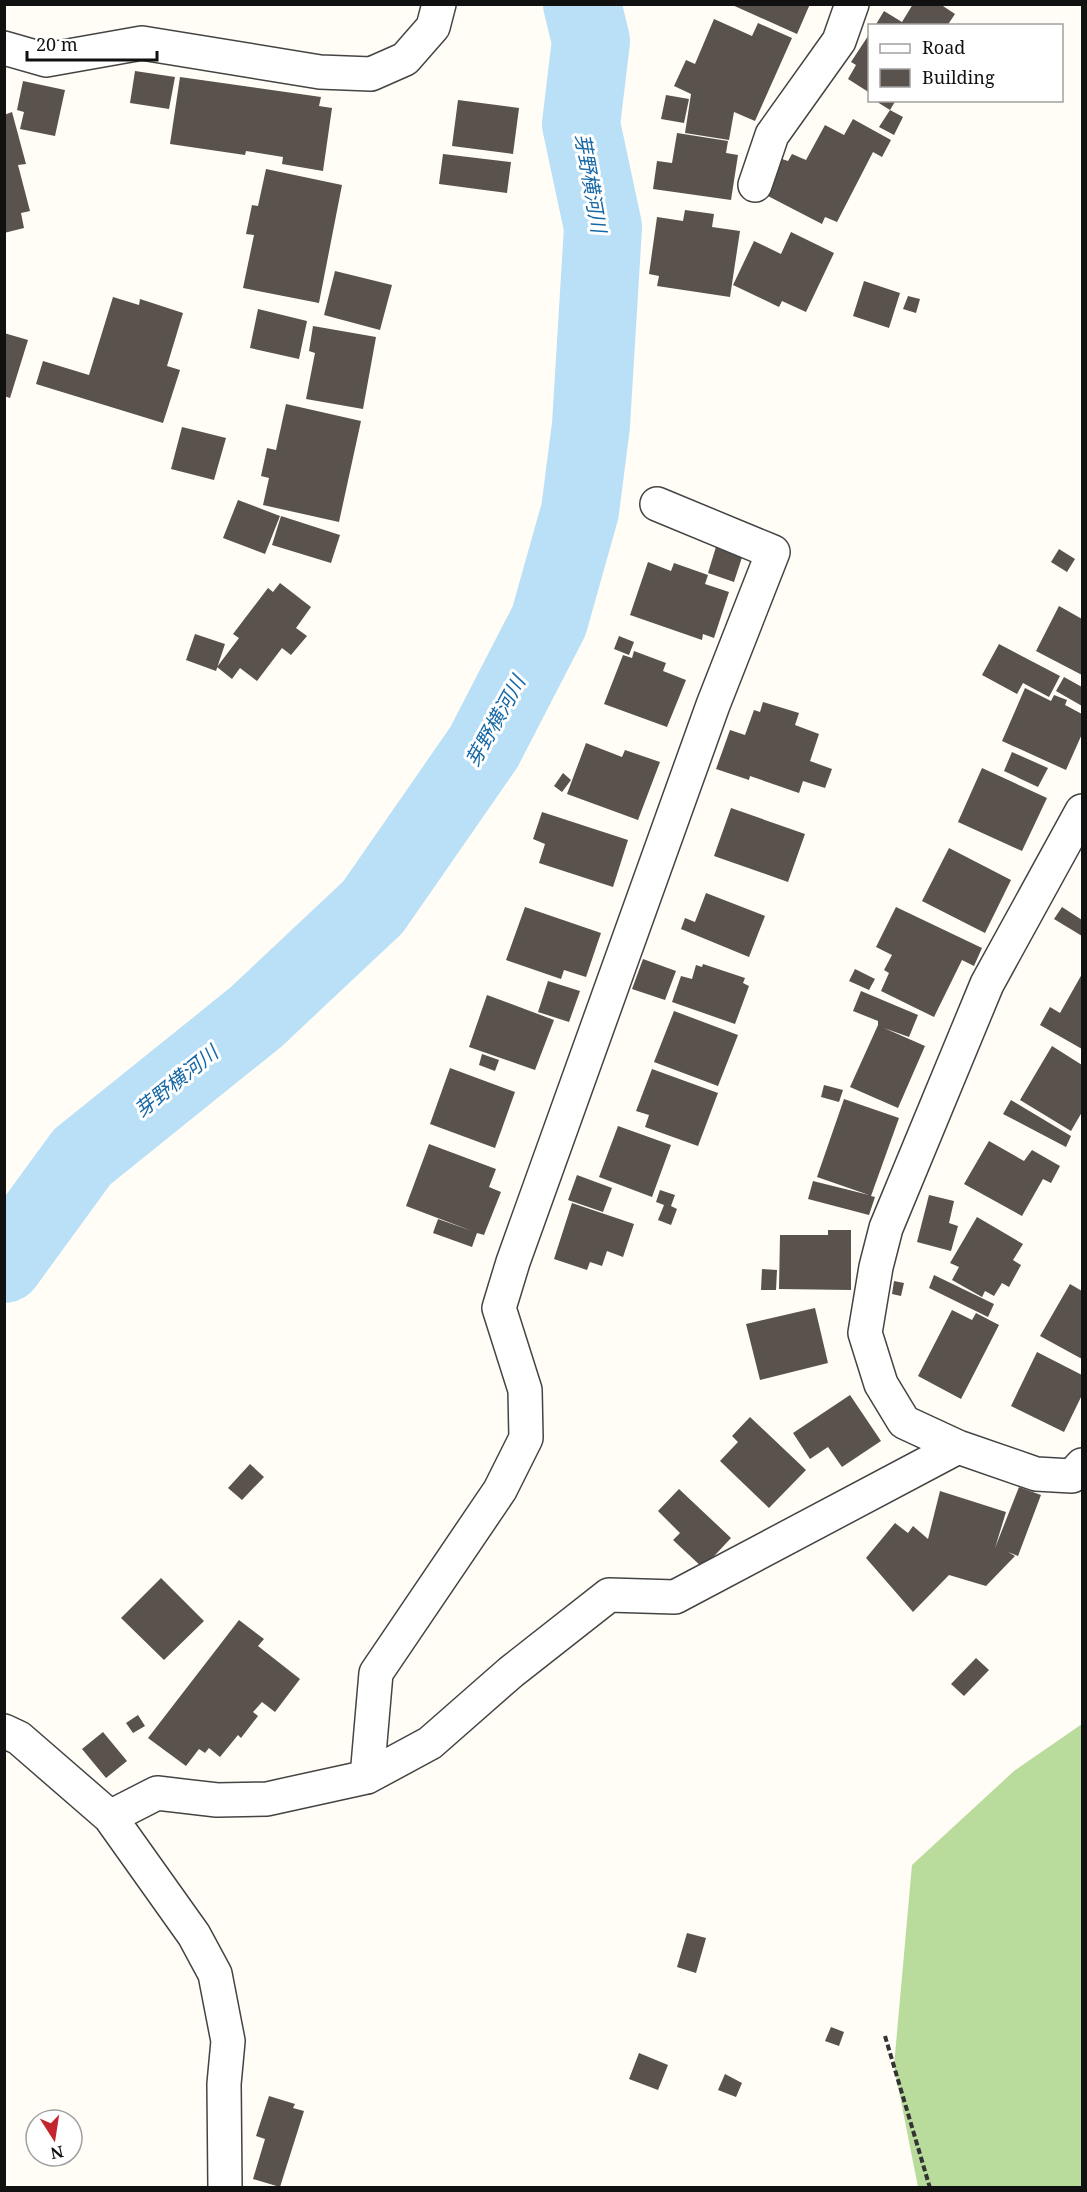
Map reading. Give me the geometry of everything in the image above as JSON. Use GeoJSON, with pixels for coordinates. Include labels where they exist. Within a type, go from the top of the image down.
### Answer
{"type":"FeatureCollection","features":[{"type":"Feature","properties":{"kind":"street"},"geometry":{"type":"LineString","coordinates":[[4,48],[46,60],[142,44],[320,72],[371,74],[405,59],[433,27],[439,4]]}},
{"type":"Feature","properties":{"kind":"street"},"geometry":{"type":"LineString","coordinates":[[755,185],[772,135],[839,41],[852,4]]}},
{"type":"Feature","properties":{"kind":"street"},"geometry":{"type":"LineString","coordinates":[[367,1777],[376,1673],[500,1490],[526,1438],[525,1390],[499,1308],[513,1262],[713,705],[773,552],[657,504]]}},
{"type":"Feature","properties":{"kind":"street"},"geometry":{"type":"LineString","coordinates":[[1083,811],[987,984],[886,1228],[876,1267],[865,1332],[881,1384],[904,1422],[958,1447],[1036,1474],[1072,1476],[1083,1465]]}},
{"type":"Feature","properties":{"kind":"street"},"geometry":{"type":"LineString","coordinates":[[110,1817],[157,1793],[218,1800],[267,1799],[367,1777],[430,1743],[511,1672],[609,1594],[675,1597],[958,1447]]}},
{"type":"Feature","properties":{"kind":"street"},"geometry":{"type":"LineString","coordinates":[[4,1731],[20,1738],[110,1817],[194,1935],[215,1974],[228,2041],[224,2084],[225,2187]]}},
{"type":"Feature","properties":{"kind":"path"},"geometry":{"type":"LineString","coordinates":[[885,2036],[930,2187]]}},
{"type":"Feature","properties":{"kind":"green space"},"geometry":{"type":"Polygon","coordinates":[[[1082,1724],[1082,2187],[918,2187],[894,2066],[912,1865],[1014,1771],[1082,1724]]]}},
{"type":"Feature","properties":{"kind":"building"},"geometry":{"type":"Polygon","coordinates":[[[730,4],[810,4],[797,34],[730,4]]]}},
{"type":"Feature","properties":{"kind":"building"},"geometry":{"type":"Polygon","coordinates":[[[913,4],[940,4],[955,14],[948,24],[876,24],[884,11],[902,22],[913,4]]]}},
{"type":"Feature","properties":{"kind":"building"},"geometry":{"type":"Polygon","coordinates":[[[714,19],[752,36],[758,23],[792,38],[755,121],[734,112],[729,140],[685,133],[691,94],[674,86],[686,60],[695,64],[714,19]]]}},
{"type":"Feature","properties":{"kind":"building"},"geometry":{"type":"Polygon","coordinates":[[[868,36],[868,92],[848,79],[856,65],[851,62],[868,36]]]}},
{"type":"Feature","properties":{"kind":"building"},"geometry":{"type":"Polygon","coordinates":[[[135,71],[175,77],[169,109],[130,103],[135,71]]]}},
{"type":"Feature","properties":{"kind":"building"},"geometry":{"type":"Polygon","coordinates":[[[180,77],[321,97],[319,106],[332,108],[323,171],[282,164],[283,157],[246,151],[245,155],[170,144],[180,77]]]}},
{"type":"Feature","properties":{"kind":"building"},"geometry":{"type":"Polygon","coordinates":[[[23,81],[65,90],[55,136],[20,129],[24,112],[17,110],[23,81]]]}},
{"type":"Feature","properties":{"kind":"building"},"geometry":{"type":"Polygon","coordinates":[[[666,95],[689,99],[684,123],[661,119],[666,95]]]}},
{"type":"Feature","properties":{"kind":"building"},"geometry":{"type":"Polygon","coordinates":[[[458,100],[519,108],[513,154],[452,146],[458,100]]]}},
{"type":"Feature","properties":{"kind":"building"},"geometry":{"type":"Polygon","coordinates":[[[877,102],[895,102],[890,110],[877,102]]]}},
{"type":"Feature","properties":{"kind":"building"},"geometry":{"type":"Polygon","coordinates":[[[890,110],[903,117],[894,135],[879,127],[890,110]]]}},
{"type":"Feature","properties":{"kind":"building"},"geometry":{"type":"Polygon","coordinates":[[[12,112],[26,164],[18,165],[30,211],[21,213],[24,228],[4,233],[4,115],[12,112]]]}},
{"type":"Feature","properties":{"kind":"building"},"geometry":{"type":"Polygon","coordinates":[[[853,119],[891,140],[882,157],[873,152],[837,222],[825,217],[822,224],[764,194],[782,159],[788,161],[792,154],[806,160],[825,125],[844,135],[853,119]]]}},
{"type":"Feature","properties":{"kind":"building"},"geometry":{"type":"Polygon","coordinates":[[[677,133],[728,141],[726,153],[738,155],[731,200],[653,189],[657,161],[672,163],[677,133]]]}},
{"type":"Feature","properties":{"kind":"building"},"geometry":{"type":"Polygon","coordinates":[[[443,154],[511,162],[507,193],[439,184],[443,154]]]}},
{"type":"Feature","properties":{"kind":"building"},"geometry":{"type":"Polygon","coordinates":[[[266,169],[342,185],[319,303],[243,288],[254,235],[246,234],[252,205],[258,206],[266,169]]]}},
{"type":"Feature","properties":{"kind":"building"},"geometry":{"type":"Polygon","coordinates":[[[685,210],[714,214],[712,227],[740,231],[730,297],[657,286],[659,276],[649,274],[657,217],[683,221],[685,210]]]}},
{"type":"Feature","properties":{"kind":"building"},"geometry":{"type":"Polygon","coordinates":[[[791,232],[834,253],[806,312],[782,301],[779,307],[733,285],[754,241],[781,254],[791,232]]]}},
{"type":"Feature","properties":{"kind":"building"},"geometry":{"type":"Polygon","coordinates":[[[335,271],[392,285],[380,330],[324,315],[335,271]]]}},
{"type":"Feature","properties":{"kind":"building"},"geometry":{"type":"Polygon","coordinates":[[[864,281],[900,293],[889,328],[853,316],[864,281]]]}},
{"type":"Feature","properties":{"kind":"building"},"geometry":{"type":"Polygon","coordinates":[[[908,296],[920,299],[916,313],[903,309],[908,296]]]}},
{"type":"Feature","properties":{"kind":"building"},"geometry":{"type":"Polygon","coordinates":[[[113,297],[139,305],[140,299],[183,313],[167,366],[180,370],[163,423],[36,384],[43,361],[89,375],[113,297]]]}},
{"type":"Feature","properties":{"kind":"building"},"geometry":{"type":"Polygon","coordinates":[[[258,309],[307,321],[299,359],[250,348],[258,309]]]}},
{"type":"Feature","properties":{"kind":"building"},"geometry":{"type":"Polygon","coordinates":[[[313,326],[376,337],[363,409],[306,399],[315,353],[309,351],[313,326]]]}},
{"type":"Feature","properties":{"kind":"building"},"geometry":{"type":"Polygon","coordinates":[[[4,333],[28,340],[10,398],[4,396],[4,333]]]}},
{"type":"Feature","properties":{"kind":"building"},"geometry":{"type":"Polygon","coordinates":[[[286,404],[361,421],[339,522],[263,505],[269,478],[261,476],[267,448],[276,450],[286,404]]]}},
{"type":"Feature","properties":{"kind":"building"},"geometry":{"type":"Polygon","coordinates":[[[182,427],[226,438],[214,480],[171,469],[182,427]]]}},
{"type":"Feature","properties":{"kind":"building"},"geometry":{"type":"Polygon","coordinates":[[[238,500],[280,516],[265,554],[223,538],[238,500]]]}},
{"type":"Feature","properties":{"kind":"building"},"geometry":{"type":"Polygon","coordinates":[[[281,516],[340,535],[331,563],[272,545],[281,516]]]}},
{"type":"Feature","properties":{"kind":"building"},"geometry":{"type":"Polygon","coordinates":[[[719,537],[746,545],[734,582],[708,573],[719,537]]]}},
{"type":"Feature","properties":{"kind":"building"},"geometry":{"type":"Polygon","coordinates":[[[1059,549],[1075,559],[1067,572],[1051,562],[1059,549]]]}},
{"type":"Feature","properties":{"kind":"building"},"geometry":{"type":"Polygon","coordinates":[[[648,562],[671,571],[674,563],[708,575],[705,584],[729,592],[714,638],[703,634],[702,640],[630,615],[648,562]]]}},
{"type":"Feature","properties":{"kind":"building"},"geometry":{"type":"Polygon","coordinates":[[[280,583],[311,607],[296,628],[307,636],[291,655],[282,648],[257,681],[240,668],[232,679],[217,667],[239,638],[233,634],[268,588],[273,592],[280,583]]]}},
{"type":"Feature","properties":{"kind":"building"},"geometry":{"type":"Polygon","coordinates":[[[1059,606],[1082,619],[1082,675],[1036,651],[1059,606]]]}},
{"type":"Feature","properties":{"kind":"building"},"geometry":{"type":"Polygon","coordinates":[[[195,634],[225,644],[216,671],[186,660],[195,634]]]}},
{"type":"Feature","properties":{"kind":"building"},"geometry":{"type":"Polygon","coordinates":[[[619,636],[634,642],[629,655],[614,649],[619,636]]]}},
{"type":"Feature","properties":{"kind":"building"},"geometry":{"type":"Polygon","coordinates":[[[999,644],[1060,676],[1049,697],[1023,683],[1017,694],[982,675],[999,644]]]}},
{"type":"Feature","properties":{"kind":"building"},"geometry":{"type":"Polygon","coordinates":[[[634,651],[666,663],[663,671],[686,680],[667,727],[604,704],[623,655],[632,658],[634,651]]]}},
{"type":"Feature","properties":{"kind":"building"},"geometry":{"type":"Polygon","coordinates":[[[1064,677],[1082,687],[1082,706],[1056,691],[1064,677]]]}},
{"type":"Feature","properties":{"kind":"building"},"geometry":{"type":"Polygon","coordinates":[[[1025,688],[1051,701],[1054,695],[1067,700],[1065,705],[1082,714],[1082,734],[1066,770],[1002,741],[1025,688]]]}},
{"type":"Feature","properties":{"kind":"building"},"geometry":{"type":"Polygon","coordinates":[[[763,702],[799,713],[795,725],[819,734],[810,761],[832,769],[825,788],[803,781],[799,793],[750,776],[749,780],[716,769],[730,730],[745,735],[754,710],[760,712],[763,702]]]}},
{"type":"Feature","properties":{"kind":"building"},"geometry":{"type":"Polygon","coordinates":[[[586,743],[622,757],[625,750],[660,762],[638,820],[567,794],[586,743]]]}},
{"type":"Feature","properties":{"kind":"building"},"geometry":{"type":"Polygon","coordinates":[[[1012,752],[1048,768],[1038,787],[1004,771],[1012,752]]]}},
{"type":"Feature","properties":{"kind":"building"},"geometry":{"type":"Polygon","coordinates":[[[982,768],[1047,798],[1022,851],[958,822],[982,768]]]}},
{"type":"Feature","properties":{"kind":"building"},"geometry":{"type":"Polygon","coordinates":[[[563,773],[571,780],[562,792],[554,786],[563,773]]]}},
{"type":"Feature","properties":{"kind":"building"},"geometry":{"type":"Polygon","coordinates":[[[731,808],[805,834],[788,882],[714,856],[731,808]]]}},
{"type":"Feature","properties":{"kind":"building"},"geometry":{"type":"Polygon","coordinates":[[[542,812],[628,840],[613,887],[539,863],[545,844],[533,839],[542,812]]]}},
{"type":"Feature","properties":{"kind":"building"},"geometry":{"type":"Polygon","coordinates":[[[949,848],[1011,880],[985,933],[922,901],[949,848]]]}},
{"type":"Feature","properties":{"kind":"building"},"geometry":{"type":"Polygon","coordinates":[[[706,893],[765,916],[749,957],[681,929],[685,918],[695,922],[706,893]]]}},
{"type":"Feature","properties":{"kind":"building"},"geometry":{"type":"Polygon","coordinates":[[[525,907],[601,933],[586,977],[564,970],[561,979],[506,960],[525,907]]]}},
{"type":"Feature","properties":{"kind":"building"},"geometry":{"type":"Polygon","coordinates":[[[896,907],[982,948],[974,966],[962,960],[934,1017],[881,991],[889,973],[884,970],[892,955],[876,947],[896,907]]]}},
{"type":"Feature","properties":{"kind":"building"},"geometry":{"type":"Polygon","coordinates":[[[1062,907],[1082,920],[1082,936],[1054,919],[1062,907]]]}},
{"type":"Feature","properties":{"kind":"building"},"geometry":{"type":"Polygon","coordinates":[[[643,959],[676,971],[665,1000],[632,989],[643,959]]]}},
{"type":"Feature","properties":{"kind":"building"},"geometry":{"type":"Polygon","coordinates":[[[703,964],[745,978],[743,983],[749,986],[735,1024],[672,1002],[681,976],[692,979],[696,965],[702,967],[703,964]]]}},
{"type":"Feature","properties":{"kind":"building"},"geometry":{"type":"Polygon","coordinates":[[[855,969],[875,979],[869,990],[849,981],[855,969]]]}},
{"type":"Feature","properties":{"kind":"building"},"geometry":{"type":"Polygon","coordinates":[[[1082,974],[1082,1049],[1040,1025],[1050,1007],[1060,1013],[1082,974]]]}},
{"type":"Feature","properties":{"kind":"building"},"geometry":{"type":"Polygon","coordinates":[[[548,981],[580,991],[569,1022],[538,1012],[548,981]]]}},
{"type":"Feature","properties":{"kind":"building"},"geometry":{"type":"Polygon","coordinates":[[[861,991],[918,1015],[909,1037],[884,1028],[925,1046],[898,1108],[850,1087],[878,1025],[878,1021],[853,1011],[861,991]]]}},
{"type":"Feature","properties":{"kind":"building"},"geometry":{"type":"Polygon","coordinates":[[[487,995],[554,1020],[535,1070],[469,1047],[487,995]]]}},
{"type":"Feature","properties":{"kind":"building"},"geometry":{"type":"Polygon","coordinates":[[[674,1011],[738,1035],[718,1086],[654,1062],[674,1011]]]}},
{"type":"Feature","properties":{"kind":"building"},"geometry":{"type":"Polygon","coordinates":[[[1052,1046],[1082,1065],[1082,1112],[1071,1131],[1020,1100],[1052,1046]]]}},
{"type":"Feature","properties":{"kind":"building"},"geometry":{"type":"Polygon","coordinates":[[[482,1054],[499,1060],[495,1071],[479,1065],[482,1054]]]}},
{"type":"Feature","properties":{"kind":"building"},"geometry":{"type":"Polygon","coordinates":[[[450,1068],[515,1092],[495,1148],[430,1124],[450,1068]]]}},
{"type":"Feature","properties":{"kind":"building"},"geometry":{"type":"Polygon","coordinates":[[[652,1069],[718,1093],[698,1146],[645,1127],[649,1115],[636,1111],[652,1069]]]}},
{"type":"Feature","properties":{"kind":"building"},"geometry":{"type":"Polygon","coordinates":[[[824,1085],[843,1090],[839,1102],[821,1097],[824,1085]]]}},
{"type":"Feature","properties":{"kind":"building"},"geometry":{"type":"Polygon","coordinates":[[[844,1099],[899,1118],[871,1196],[875,1197],[869,1215],[808,1199],[813,1181],[869,1195],[817,1177],[844,1099]]]}},
{"type":"Feature","properties":{"kind":"building"},"geometry":{"type":"Polygon","coordinates":[[[1011,1100],[1071,1136],[1066,1147],[1003,1114],[1011,1100]]]}},
{"type":"Feature","properties":{"kind":"building"},"geometry":{"type":"Polygon","coordinates":[[[618,1126],[671,1145],[652,1197],[599,1177],[618,1126]]]}},
{"type":"Feature","properties":{"kind":"building"},"geometry":{"type":"Polygon","coordinates":[[[989,1141],[1024,1161],[1032,1150],[1060,1166],[1051,1183],[1043,1179],[1022,1216],[964,1184],[989,1141]]]}},
{"type":"Feature","properties":{"kind":"building"},"geometry":{"type":"Polygon","coordinates":[[[429,1144],[496,1169],[489,1187],[501,1192],[484,1235],[477,1233],[472,1247],[433,1233],[438,1219],[472,1231],[406,1206],[429,1144]]]}},
{"type":"Feature","properties":{"kind":"building"},"geometry":{"type":"Polygon","coordinates":[[[577,1175],[612,1188],[603,1212],[568,1200],[577,1175]]]}},
{"type":"Feature","properties":{"kind":"building"},"geometry":{"type":"Polygon","coordinates":[[[660,1190],[675,1195],[671,1206],[677,1209],[671,1225],[658,1220],[664,1205],[656,1202],[660,1190]]]}},
{"type":"Feature","properties":{"kind":"building"},"geometry":{"type":"Polygon","coordinates":[[[929,1195],[954,1201],[949,1223],[958,1226],[951,1251],[917,1242],[929,1195]]]}},
{"type":"Feature","properties":{"kind":"building"},"geometry":{"type":"Polygon","coordinates":[[[572,1203],[634,1224],[623,1257],[607,1251],[602,1266],[590,1262],[587,1270],[554,1259],[572,1203]]]}},
{"type":"Feature","properties":{"kind":"building"},"geometry":{"type":"Polygon","coordinates":[[[977,1217],[1023,1244],[1013,1260],[1021,1265],[1009,1287],[1002,1283],[994,1296],[985,1291],[982,1297],[952,1280],[959,1267],[950,1263],[977,1217]]]}},
{"type":"Feature","properties":{"kind":"building"},"geometry":{"type":"Polygon","coordinates":[[[828,1230],[851,1230],[851,1290],[779,1289],[780,1235],[828,1235],[828,1230]]]}},
{"type":"Feature","properties":{"kind":"building"},"geometry":{"type":"Polygon","coordinates":[[[762,1269],[777,1270],[776,1290],[761,1290],[762,1269]]]}},
{"type":"Feature","properties":{"kind":"building"},"geometry":{"type":"Polygon","coordinates":[[[934,1275],[994,1304],[988,1317],[929,1288],[934,1275]]]}},
{"type":"Feature","properties":{"kind":"building"},"geometry":{"type":"Polygon","coordinates":[[[894,1281],[904,1283],[901,1296],[892,1294],[894,1281]]]}},
{"type":"Feature","properties":{"kind":"building"},"geometry":{"type":"Polygon","coordinates":[[[1070,1284],[1082,1291],[1082,1359],[1040,1336],[1070,1284]]]}},
{"type":"Feature","properties":{"kind":"building"},"geometry":{"type":"Polygon","coordinates":[[[815,1308],[828,1363],[760,1380],[746,1324],[815,1308]]]}},
{"type":"Feature","properties":{"kind":"building"},"geometry":{"type":"Polygon","coordinates":[[[952,1310],[972,1320],[976,1313],[999,1325],[961,1399],[918,1376],[952,1310]]]}},
{"type":"Feature","properties":{"kind":"building"},"geometry":{"type":"Polygon","coordinates":[[[1037,1352],[1082,1375],[1082,1395],[1064,1432],[1011,1406],[1037,1352]]]}},
{"type":"Feature","properties":{"kind":"building"},"geometry":{"type":"Polygon","coordinates":[[[850,1395],[881,1441],[842,1467],[828,1447],[810,1459],[793,1433],[850,1395]]]}},
{"type":"Feature","properties":{"kind":"building"},"geometry":{"type":"Polygon","coordinates":[[[750,1417],[806,1470],[769,1508],[720,1461],[738,1442],[732,1436],[750,1417]]]}},
{"type":"Feature","properties":{"kind":"building"},"geometry":{"type":"Polygon","coordinates":[[[250,1464],[264,1477],[242,1500],[228,1488],[250,1464]]]}},
{"type":"Feature","properties":{"kind":"building"},"geometry":{"type":"Polygon","coordinates":[[[1019,1487],[1041,1495],[1018,1556],[1008,1552],[1015,1556],[986,1586],[949,1575],[913,1612],[866,1558],[895,1523],[908,1533],[913,1526],[928,1539],[940,1491],[1006,1512],[995,1548],[1019,1487]]]}},
{"type":"Feature","properties":{"kind":"building"},"geometry":{"type":"Polygon","coordinates":[[[679,1489],[731,1538],[703,1568],[673,1540],[680,1533],[658,1511],[679,1489]]]}},
{"type":"Feature","properties":{"kind":"building"},"geometry":{"type":"Polygon","coordinates":[[[161,1578],[204,1621],[164,1660],[121,1618],[161,1578]]]}},
{"type":"Feature","properties":{"kind":"building"},"geometry":{"type":"Polygon","coordinates":[[[239,1620],[264,1639],[258,1646],[300,1679],[275,1712],[262,1702],[253,1712],[258,1716],[241,1738],[238,1735],[220,1757],[209,1748],[205,1753],[199,1749],[186,1766],[148,1738],[239,1620]]]}},
{"type":"Feature","properties":{"kind":"building"},"geometry":{"type":"Polygon","coordinates":[[[976,1658],[989,1670],[964,1696],[951,1684],[976,1658]]]}},
{"type":"Feature","properties":{"kind":"building"},"geometry":{"type":"Polygon","coordinates":[[[138,1715],[145,1726],[133,1733],[126,1723],[138,1715]]]}},
{"type":"Feature","properties":{"kind":"building"},"geometry":{"type":"Polygon","coordinates":[[[103,1732],[127,1761],[106,1778],[82,1749],[103,1732]]]}},
{"type":"Feature","properties":{"kind":"building"},"geometry":{"type":"Polygon","coordinates":[[[687,1933],[706,1938],[696,1973],[677,1967],[687,1933]]]}},
{"type":"Feature","properties":{"kind":"building"},"geometry":{"type":"Polygon","coordinates":[[[831,2027],[844,2032],[839,2046],[825,2041],[831,2027]]]}},
{"type":"Feature","properties":{"kind":"building"},"geometry":{"type":"Polygon","coordinates":[[[639,2053],[668,2065],[658,2090],[629,2079],[639,2053]]]}},
{"type":"Feature","properties":{"kind":"building"},"geometry":{"type":"Polygon","coordinates":[[[725,2074],[742,2083],[736,2097],[718,2090],[725,2074]]]}},
{"type":"Feature","properties":{"kind":"building"},"geometry":{"type":"Polygon","coordinates":[[[269,2096],[295,2104],[293,2108],[304,2111],[280,2187],[253,2179],[265,2139],[256,2136],[269,2096]]]}},
{"type":"Feature","properties":{"kind":"waterway","name":"芽野横河川"},"geometry":{"type":"LineString","coordinates":[[4,1264],[82,1157],[256,1017],[373,907],[484,747],[549,621],[580,511],[591,425],[603,227],[581,124],[591,41],[582,4]]}}]}
